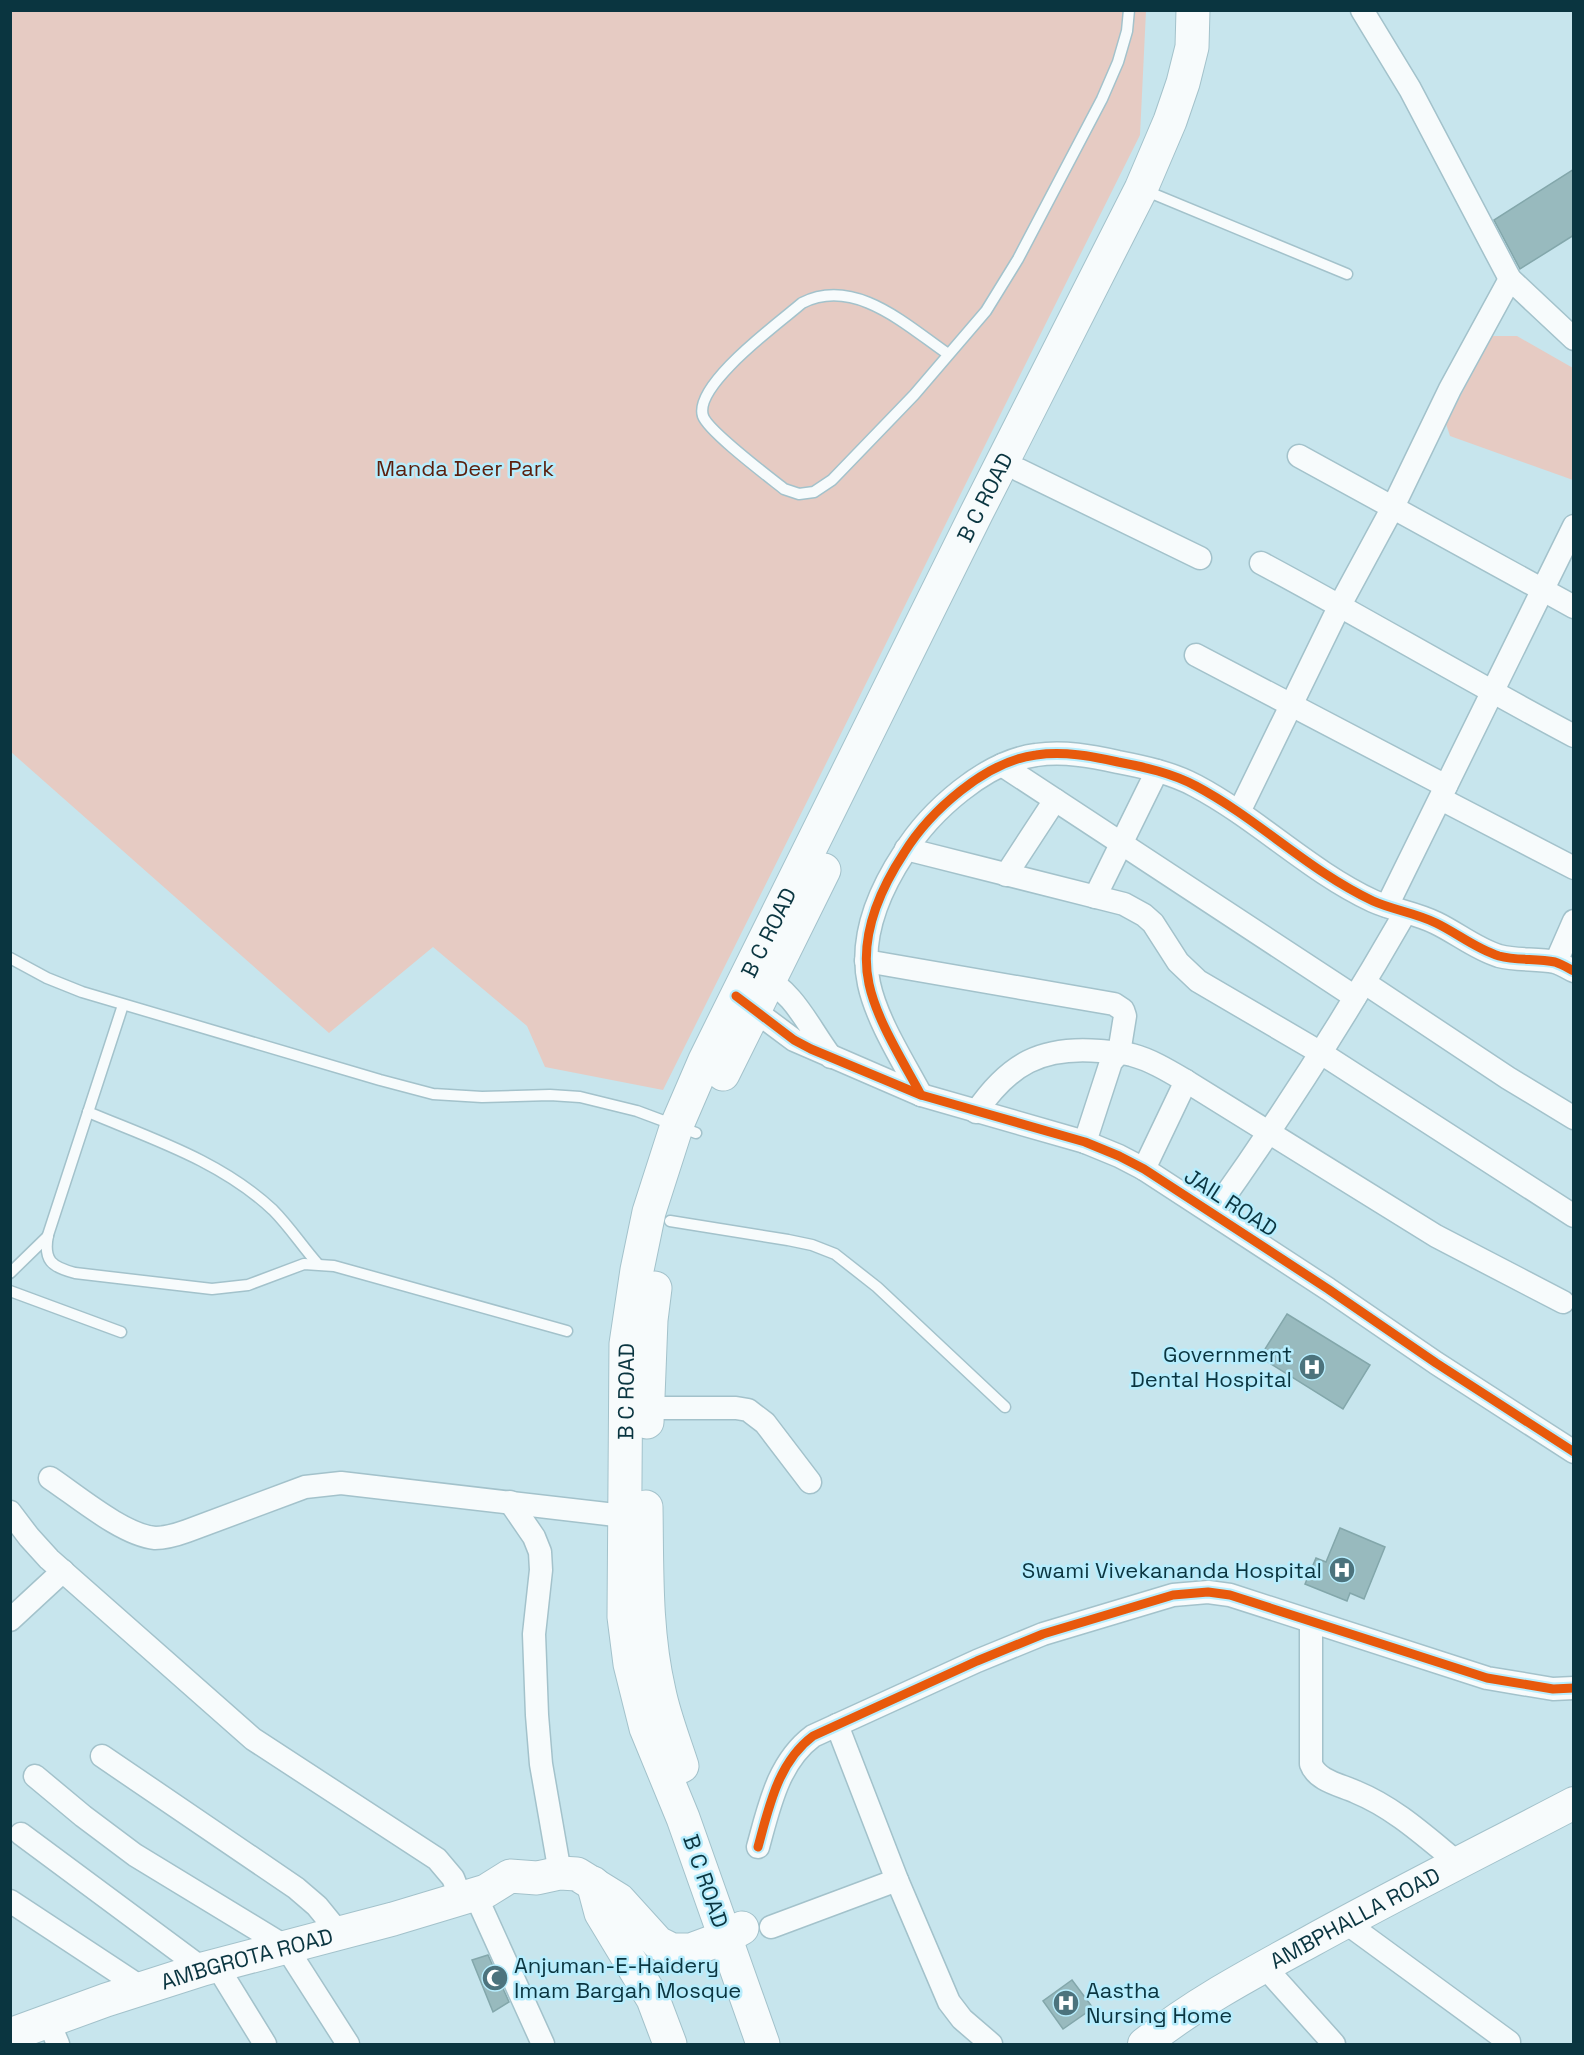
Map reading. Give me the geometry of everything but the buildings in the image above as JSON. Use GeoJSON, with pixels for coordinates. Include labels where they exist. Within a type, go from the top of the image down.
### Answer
{"type":"FeatureCollection","features":[{"type":"Feature","properties":{"kind":"main road","name":"B C ROAD"},"geometry":{"type":"LineString","coordinates":[[955,579],[1149,192],[1183,84],[1192,47],[1193,10]]}},
{"type":"Feature","properties":{"kind":"main road"},"geometry":{"type":"LineString","coordinates":[[787,2044],[684,1772],[659,1692],[651,1649],[647,1603],[645,1467],[651,1320],[657,1271],[686,1129],[955,579],[1019,470],[1149,192],[1175,157],[1195,101],[1206,61],[1212,10]]}},
{"type":"Feature","properties":{"kind":"main road","name":"B C ROAD"},"geometry":{"type":"LineString","coordinates":[[686,1129],[649,1212],[637,1270],[626,1344],[624,1617],[635,1689],[646,1728],[683,1818],[746,1931],[763,2044]]}},
{"type":"Feature","properties":{"kind":"main road","name":"AMBPHALLA ROAD"},"geometry":{"type":"LineString","coordinates":[[1144,2044],[1212,1997],[1264,1966],[1574,1803]]}},
{"type":"Feature","properties":{"kind":"main road","name":"AMBGROTA ROAD"},"geometry":{"type":"LineString","coordinates":[[10,2035],[53,2032],[142,1988],[474,1894],[510,1876],[577,1874],[593,1883]]}},
{"type":"Feature","properties":{"kind":"main road"},"geometry":{"type":"LineString","coordinates":[[593,1883],[619,1900],[664,1947],[691,1950],[746,1931]]}},
{"type":"Feature","properties":{"kind":"main road"},"geometry":{"type":"LineString","coordinates":[[593,1883],[604,1919],[653,1999],[670,2044]]}},
{"type":"Feature","properties":{"kind":"main road"},"geometry":{"type":"LineString","coordinates":[[653,1999],[664,1968],[681,1950]]}},
{"type":"Feature","properties":{"kind":"street"},"geometry":{"type":"LineString","coordinates":[[1362,10],[1410,89],[1510,279],[1574,339]]}},
{"type":"Feature","properties":{"kind":"street"},"geometry":{"type":"LineString","coordinates":[[1239,812],[1340,605],[1393,507],[1450,389],[1510,279]]}},
{"type":"Feature","properties":{"kind":"street"},"geometry":{"type":"LineString","coordinates":[[1299,456],[1574,607]]}},
{"type":"Feature","properties":{"kind":"street"},"geometry":{"type":"LineString","coordinates":[[1019,470],[1200,558]]}},
{"type":"Feature","properties":{"kind":"street"},"geometry":{"type":"LineString","coordinates":[[1213,1213],[1271,1132],[1360,990],[1396,910],[1444,792],[1574,526]]}},
{"type":"Feature","properties":{"kind":"street"},"geometry":{"type":"LineString","coordinates":[[1261,563],[1574,736]]}},
{"type":"Feature","properties":{"kind":"street"},"geometry":{"type":"LineString","coordinates":[[1196,655],[1292,706],[1574,868]]}},
{"type":"Feature","properties":{"kind":"street"},"geometry":{"type":"LineString","coordinates":[[921,1095],[876,1004],[869,984],[866,961],[869,930],[892,871],[906,849],[933,816],[962,790],[990,771],[1034,755],[1060,753],[1090,756],[1157,771],[1195,785],[1239,812],[1310,863],[1371,900],[1437,924],[1470,943],[1498,955],[1515,960],[1565,967],[1574,921]]}},
{"type":"Feature","properties":{"kind":"street"},"geometry":{"type":"LineString","coordinates":[[1002,765],[1122,843],[1360,990],[1574,1118]]}},
{"type":"Feature","properties":{"kind":"street"},"geometry":{"type":"LineString","coordinates":[[1095,897],[1157,771]]}},
{"type":"Feature","properties":{"kind":"street"},"geometry":{"type":"LineString","coordinates":[[1006,875],[1055,800]]}},
{"type":"Feature","properties":{"kind":"street"},"geometry":{"type":"LineString","coordinates":[[906,849],[1124,904],[1153,923],[1178,962],[1198,981],[1322,1053],[1574,1216]]}},
{"type":"Feature","properties":{"kind":"street"},"geometry":{"type":"LineString","coordinates":[[866,961],[1114,1004],[1123,1010],[1125,1016],[1119,1053],[1111,1062],[1085,1142]]}},
{"type":"Feature","properties":{"kind":"street"},"geometry":{"type":"LineString","coordinates":[[753,989],[794,1001],[831,1057]]}},
{"type":"Feature","properties":{"kind":"street","name":"JAIL ROAD"},"geometry":{"type":"LineString","coordinates":[[753,989],[794,1040],[921,1095],[1085,1142],[1144,1169],[1574,1452]]}},
{"type":"Feature","properties":{"kind":"street"},"geometry":{"type":"LineString","coordinates":[[976,1112],[992,1089],[1006,1076],[1039,1056],[1073,1049],[1119,1053],[1147,1060],[1271,1132],[1436,1236],[1570,1299]]}},
{"type":"Feature","properties":{"kind":"street"},"geometry":{"type":"LineString","coordinates":[[1144,1169],[1186,1081]]}},
{"type":"Feature","properties":{"kind":"street"},"geometry":{"type":"LineString","coordinates":[[648,1408],[748,1410],[765,1423],[810,1482]]}},
{"type":"Feature","properties":{"kind":"street"},"geometry":{"type":"LineString","coordinates":[[50,1478],[127,1530],[155,1538],[178,1534],[286,1494],[323,1484],[341,1483],[624,1516]]}},
{"type":"Feature","properties":{"kind":"street"},"geometry":{"type":"LineString","coordinates":[[510,1502],[534,1537],[540,1552],[541,1570],[534,1634],[548,1876]]}},
{"type":"Feature","properties":{"kind":"street"},"geometry":{"type":"LineString","coordinates":[[10,1512],[38,1548],[253,1739],[437,1859],[453,1878],[474,1894],[543,2044]]}},
{"type":"Feature","properties":{"kind":"street"},"geometry":{"type":"LineString","coordinates":[[10,1620],[63,1571]]}},
{"type":"Feature","properties":{"kind":"street"},"geometry":{"type":"LineString","coordinates":[[758,1847],[772,1796],[794,1754],[813,1736],[977,1661],[1043,1635],[1173,1595],[1208,1592],[1230,1595],[1487,1678],[1553,1689],[1574,1688]]}},
{"type":"Feature","properties":{"kind":"street"},"geometry":{"type":"LineString","coordinates":[[1311,1622],[1311,1764],[1313,1771],[1394,1812],[1458,1863]]}},
{"type":"Feature","properties":{"kind":"street"},"geometry":{"type":"LineString","coordinates":[[837,1725],[897,1880],[949,2002],[962,2019],[991,2044]]}},
{"type":"Feature","properties":{"kind":"street"},"geometry":{"type":"LineString","coordinates":[[102,1756],[296,1888],[317,1906],[339,1933]]}},
{"type":"Feature","properties":{"kind":"street"},"geometry":{"type":"LineString","coordinates":[[35,1776],[135,1855],[286,1947],[348,2044]]}},
{"type":"Feature","properties":{"kind":"street"},"geometry":{"type":"LineString","coordinates":[[21,1834],[210,1967],[265,2044]]}},
{"type":"Feature","properties":{"kind":"street"},"geometry":{"type":"LineString","coordinates":[[746,1931],[897,1880]]}},
{"type":"Feature","properties":{"kind":"street"},"geometry":{"type":"LineString","coordinates":[[10,1901],[142,1988]]}},
{"type":"Feature","properties":{"kind":"street"},"geometry":{"type":"LineString","coordinates":[[1345,1922],[1509,2042]]}},
{"type":"Feature","properties":{"kind":"street"},"geometry":{"type":"LineString","coordinates":[[1264,1966],[1334,2044]]}},
{"type":"Feature","properties":{"kind":"lane"},"geometry":{"type":"LineString","coordinates":[[948,354],[881,308],[848,296],[830,294],[815,297],[802,303],[723,371],[710,387],[703,402],[703,416],[712,429],[784,489],[799,494],[814,492],[832,480],[914,395],[986,311],[1024,249],[1102,99],[1118,62],[1127,31],[1129,10]]}},
{"type":"Feature","properties":{"kind":"lane"},"geometry":{"type":"LineString","coordinates":[[1149,192],[1347,274]]}},
{"type":"Feature","properties":{"kind":"lane"},"geometry":{"type":"LineString","coordinates":[[10,958],[48,978],[82,992],[433,1094],[482,1097],[550,1095],[580,1097],[637,1111],[686,1129]]}},
{"type":"Feature","properties":{"kind":"lane"},"geometry":{"type":"LineString","coordinates":[[123,1005],[48,1235],[45,1248],[48,1259],[54,1266],[75,1273],[212,1289],[248,1286],[304,1264],[317,1263],[567,1331]]}},
{"type":"Feature","properties":{"kind":"lane"},"geometry":{"type":"LineString","coordinates":[[88,1112],[191,1155],[235,1180],[274,1211],[317,1263]]}},
{"type":"Feature","properties":{"kind":"lane"},"geometry":{"type":"LineString","coordinates":[[669,1221],[788,1240],[812,1245],[835,1254],[877,1287],[1005,1407]]}},
{"type":"Feature","properties":{"kind":"lane"},"geometry":{"type":"LineString","coordinates":[[10,1273],[48,1235]]}},
{"type":"Feature","properties":{"kind":"lane"},"geometry":{"type":"LineString","coordinates":[[10,1291],[120,1332]]}},
{"type":"Feature","properties":{"kind":"green space","name":"Manda Deer Park"},"geometry":{"type":"Polygon","coordinates":[[[11,11],[1146,11],[1140,135],[663,1090],[545,1067],[527,1026],[433,947],[329,1033],[11,752],[11,11]]]}},
{"type":"Feature","properties":{"kind":"green space"},"geometry":{"type":"Polygon","coordinates":[[[1491,336],[1517,336],[1573,368],[1573,480],[1450,436],[1446,424],[1491,336]]]}},
{"type":"Feature","properties":{"kind":"cycle path"},"geometry":{"type":"LineString","coordinates":[[921,1095],[884,1026],[869,984],[867,949],[873,916],[879,899],[904,853],[944,805],[961,790],[998,767],[1017,759],[1036,755],[1088,756],[1148,768],[1177,777],[1219,799],[1327,875],[1373,901],[1428,920],[1499,956],[1555,962],[1574,971]]}},
{"type":"Feature","properties":{"kind":"cycle path"},"geometry":{"type":"LineString","coordinates":[[736,996],[794,1040],[811,1049],[921,1095],[1085,1142],[1144,1169],[1574,1452]]}},
{"type":"Feature","properties":{"kind":"cycle path"},"geometry":{"type":"LineString","coordinates":[[758,1847],[776,1786],[791,1759],[813,1736],[977,1661],[1043,1634],[1173,1595],[1208,1592],[1230,1595],[1487,1678],[1553,1689],[1574,1688]]}},
{"type":"Feature","properties":{"kind":"place","name":"Government Dental Hospital"},"geometry":{"type":"Point","coordinates":[1312,1367]}},
{"type":"Feature","properties":{"kind":"place","name":"Swami Vivekananda Hospital"},"geometry":{"type":"Point","coordinates":[1342,1570]}},
{"type":"Feature","properties":{"kind":"place","name":"Anjuman-E-Haidery Imam Bargah Mosque"},"geometry":{"type":"Point","coordinates":[495,1978]}},
{"type":"Feature","properties":{"kind":"place","name":"Aastha Nursing Home"},"geometry":{"type":"Point","coordinates":[1066,2003]}}]}
